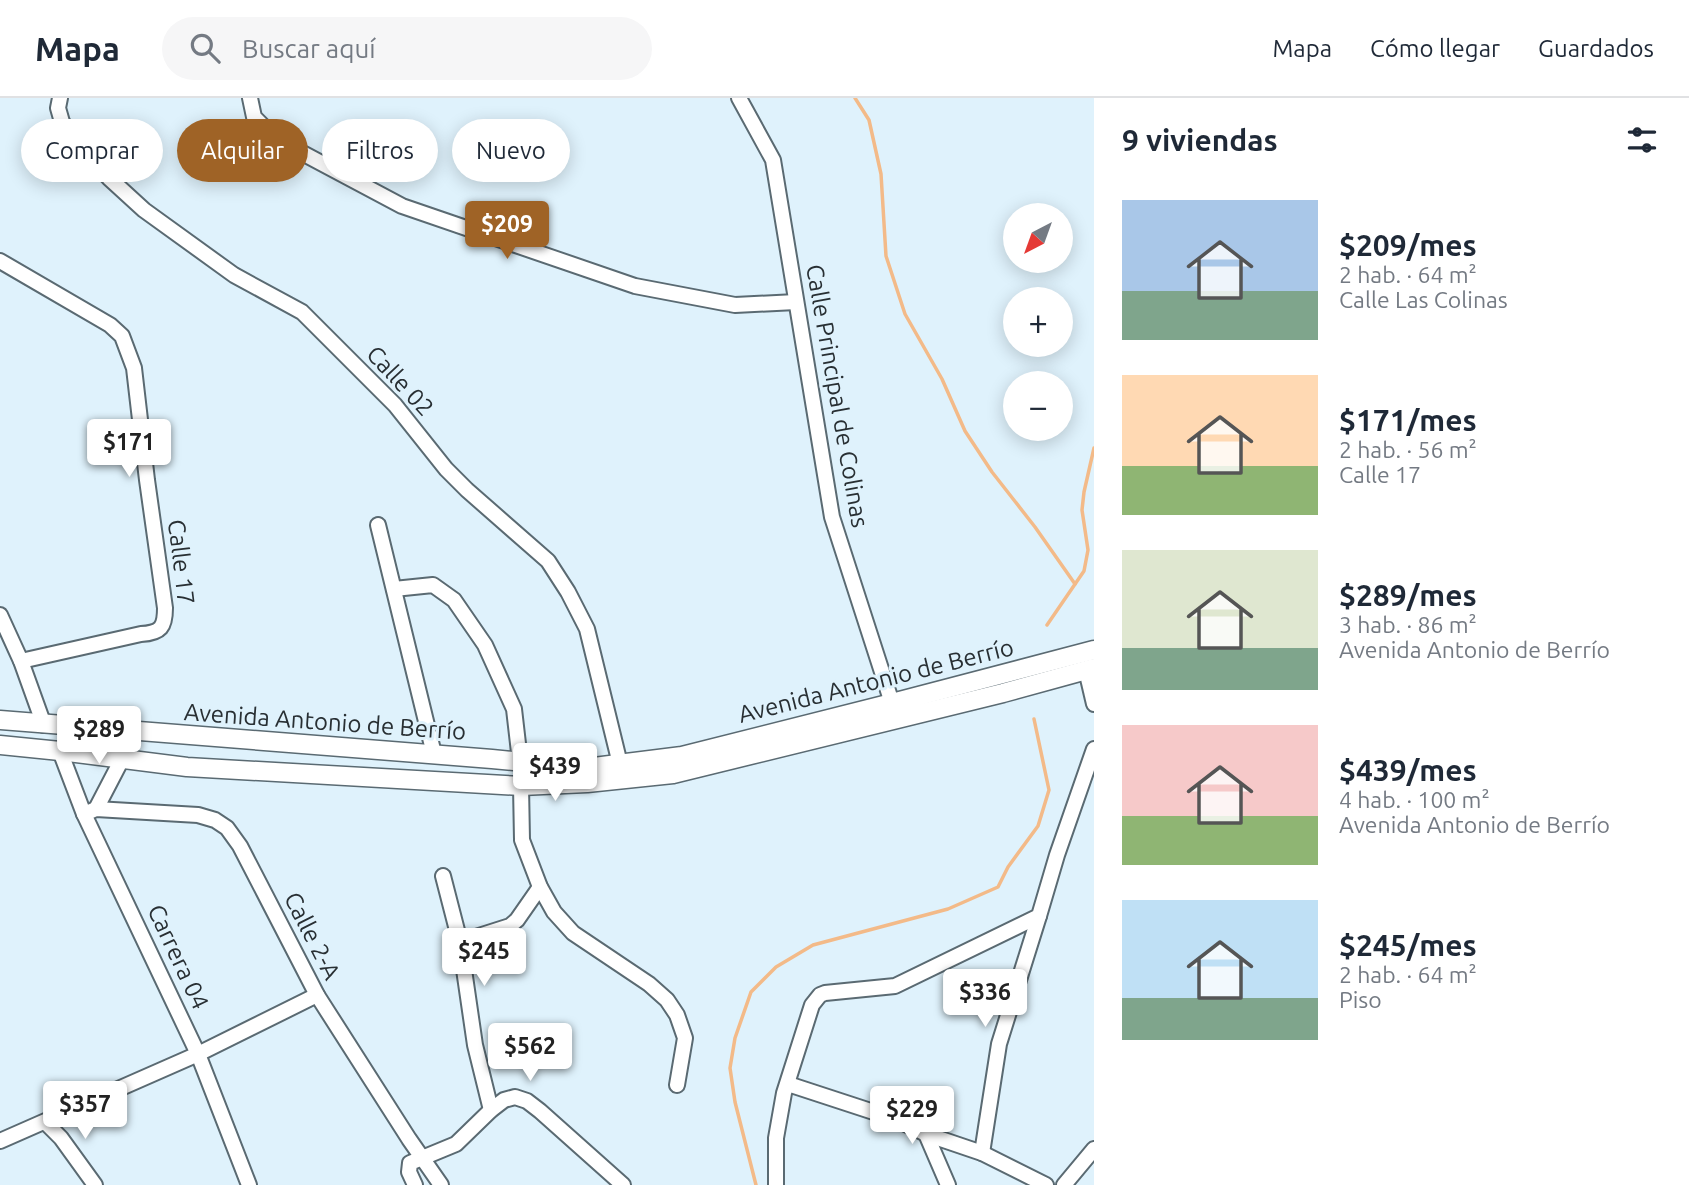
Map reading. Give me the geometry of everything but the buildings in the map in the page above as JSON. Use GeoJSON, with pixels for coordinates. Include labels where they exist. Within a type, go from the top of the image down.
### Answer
{"type":"FeatureCollection","features":[{"type":"Feature","properties":{"kind":"street","name":"Calle 02"},"geometry":{"type":"LineString","coordinates":[[60,98],[58,108],[62,122],[80,149],[109,178],[144,210],[234,275],[302,312],[395,405],[446,469],[548,561],[587,629],[620,764]]}},
{"type":"Feature","properties":{"kind":"street"},"geometry":{"type":"LineString","coordinates":[[250,98],[254,117],[276,139],[402,206],[635,286],[735,305],[796,302]]}},
{"type":"Feature","properties":{"kind":"street","name":"Calle Principal de Colinas"},"geometry":{"type":"LineString","coordinates":[[739,98],[773,160],[832,517],[892,703]]}},
{"type":"Feature","properties":{"kind":"street","name":"Calle 17"},"geometry":{"type":"LineString","coordinates":[[0,261],[110,325],[122,336],[134,368],[165,608],[165,620],[161,629],[151,633],[21,661]]}},
{"type":"Feature","properties":{"kind":"street"},"geometry":{"type":"LineString","coordinates":[[378,525],[434,754]]}},
{"type":"Feature","properties":{"kind":"street"},"geometry":{"type":"LineString","coordinates":[[394,589],[433,585],[454,600],[485,645],[514,709],[520,761]]}},
{"type":"Feature","properties":{"kind":"street"},"geometry":{"type":"LineString","coordinates":[[0,615],[21,661],[44,725]]}},
{"type":"Feature","properties":{"kind":"street","name":"Avenida Antonio de Berrío"},"geometry":{"type":"LineString","coordinates":[[0,720],[586,768],[682,756],[1094,649]]}},
{"type":"Feature","properties":{"kind":"street","name":"Avenida Antonio de Berrío"},"geometry":{"type":"LineString","coordinates":[[0,745],[187,767],[522,786],[587,783],[673,774],[1090,669]]}},
{"type":"Feature","properties":{"kind":"street"},"geometry":{"type":"LineString","coordinates":[[1090,669],[1094,704]]}},
{"type":"Feature","properties":{"kind":"street"},"geometry":{"type":"LineString","coordinates":[[90,811],[122,759],[126,731]]}},
{"type":"Feature","properties":{"kind":"street"},"geometry":{"type":"LineString","coordinates":[[982,1153],[999,1044],[1094,749]]}},
{"type":"Feature","properties":{"kind":"street","name":"Carrera 04"},"geometry":{"type":"LineString","coordinates":[[60,751],[90,811],[198,1054],[249,1185]]}},
{"type":"Feature","properties":{"kind":"street"},"geometry":{"type":"LineString","coordinates":[[522,786],[522,840],[540,887],[554,912],[573,933],[649,984],[673,1008],[681,1022],[685,1038],[677,1085]]}},
{"type":"Feature","properties":{"kind":"street","name":"Calle 2-A"},"geometry":{"type":"LineString","coordinates":[[90,811],[198,815],[215,820],[228,828],[240,846],[317,995],[441,1185]]}},
{"type":"Feature","properties":{"kind":"street"},"geometry":{"type":"LineString","coordinates":[[443,876],[460,942],[475,1045],[491,1110]]}},
{"type":"Feature","properties":{"kind":"street"},"geometry":{"type":"LineString","coordinates":[[460,942],[510,926],[540,887]]}},
{"type":"Feature","properties":{"kind":"street"},"geometry":{"type":"LineString","coordinates":[[776,1185],[776,1138],[785,1093],[812,1005],[820,995],[895,986],[1039,916]]}},
{"type":"Feature","properties":{"kind":"street"},"geometry":{"type":"LineString","coordinates":[[0,1141],[198,1054],[317,995]]}},
{"type":"Feature","properties":{"kind":"street"},"geometry":{"type":"LineString","coordinates":[[788,1084],[895,1119],[926,1134],[982,1153],[1046,1185]]}},
{"type":"Feature","properties":{"kind":"street"},"geometry":{"type":"LineString","coordinates":[[415,1185],[409,1172],[410,1163],[456,1144],[491,1110],[504,1100],[515,1097],[527,1101],[623,1185]]}},
{"type":"Feature","properties":{"kind":"street"},"geometry":{"type":"LineString","coordinates":[[45,1122],[61,1138],[95,1185]]}},
{"type":"Feature","properties":{"kind":"street"},"geometry":{"type":"LineString","coordinates":[[926,1134],[948,1185]]}},
{"type":"Feature","properties":{"kind":"street"},"geometry":{"type":"LineString","coordinates":[[1064,1185],[1094,1149]]}},
{"type":"Feature","properties":{"kind":"waterway"},"geometry":{"type":"LineString","coordinates":[[855,98],[869,120],[881,174],[886,256],[905,314],[942,379],[965,431],[1075,584]]}},
{"type":"Feature","properties":{"kind":"waterway"},"geometry":{"type":"LineString","coordinates":[[1047,625],[1084,571],[1088,550],[1082,510],[1094,448]]}},
{"type":"Feature","properties":{"kind":"waterway"},"geometry":{"type":"LineString","coordinates":[[756,1185],[735,1102],[730,1068],[735,1038],[751,992],[776,967],[813,945],[948,909],[998,887],[1008,867],[1038,826],[1049,790],[1034,719]]}}]}
